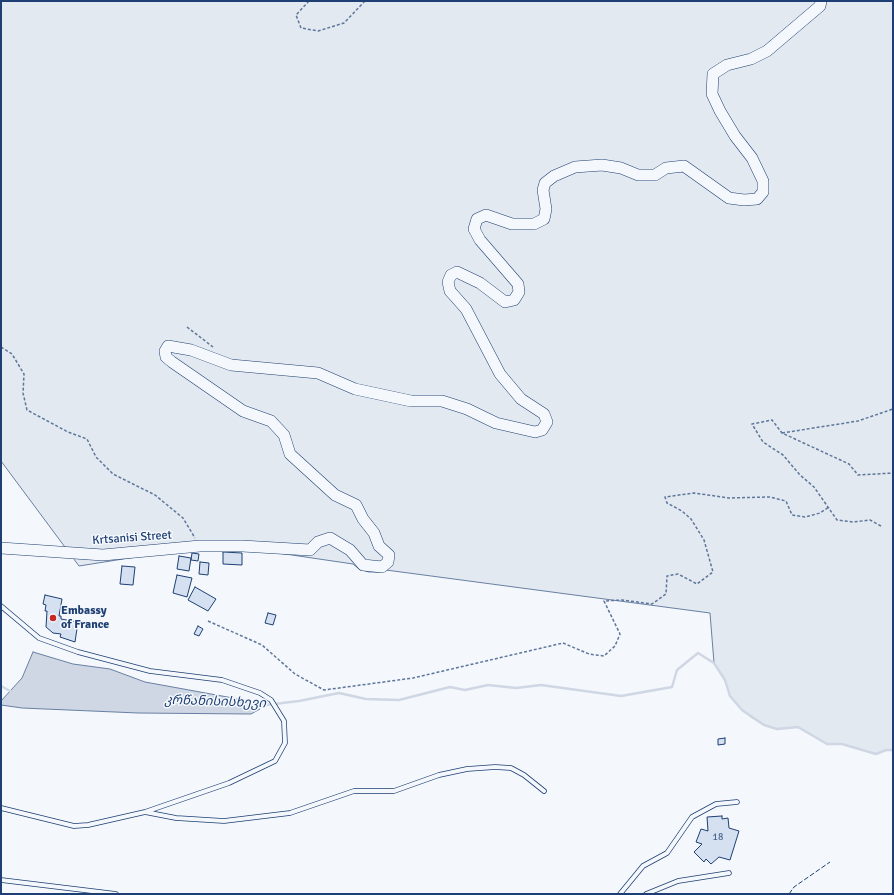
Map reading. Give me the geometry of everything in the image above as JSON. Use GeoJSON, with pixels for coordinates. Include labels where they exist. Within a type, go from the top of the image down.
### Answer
{"type":"FeatureCollection","features":[{"type":"Feature","properties":{"kind":"street","name":"Krtsanisi Street"},"geometry":{"type":"LineString","coordinates":[[1,548],[103,555],[200,546],[242,546],[310,550],[318,542],[330,538],[350,550],[363,565],[382,567],[388,562],[389,555],[379,546],[374,533],[363,519],[356,505],[335,495],[290,454],[284,435],[271,421],[243,411],[166,357],[165,351],[168,346],[176,346],[191,350],[231,365],[318,373],[355,389],[411,401],[442,401],[467,409],[496,423],[535,432],[542,430],[547,422],[544,414],[521,399],[500,374],[466,309],[450,291],[448,282],[451,275],[457,272],[480,283],[504,302],[514,300],[519,292],[518,284],[480,240],[474,229],[477,219],[486,215],[512,224],[534,224],[544,219],[546,209],[543,190],[545,183],[554,176],[575,167],[602,165],[621,168],[638,175],[655,174],[666,168],[684,166],[729,198],[744,200],[757,199],[763,192],[763,181],[752,158],[735,136],[712,94],[713,74],[727,65],[751,59],[767,51],[820,6],[821,1]]}},
{"type":"Feature","properties":{"kind":"lane"},"geometry":{"type":"LineString","coordinates":[[1,606],[39,638],[150,671],[222,680],[260,694],[271,700],[284,721],[285,743],[275,760],[229,784],[144,812],[88,825],[74,826],[1,808]]}},
{"type":"Feature","properties":{"kind":"lane"},"geometry":{"type":"LineString","coordinates":[[144,812],[176,818],[231,820],[290,812],[354,791],[394,792],[439,774],[495,767],[511,768],[524,775],[544,791]]}},
{"type":"Feature","properties":{"kind":"lane"},"geometry":{"type":"LineString","coordinates":[[620,894],[643,866],[667,853],[692,817],[716,804],[737,802]]}},
{"type":"Feature","properties":{"kind":"lane"},"geometry":{"type":"LineString","coordinates":[[646,894],[678,881],[729,874]]}},
{"type":"Feature","properties":{"kind":"lane"},"geometry":{"type":"LineString","coordinates":[[1,880],[116,894]]}},
{"type":"Feature","properties":{"kind":"path"},"geometry":{"type":"LineString","coordinates":[[309,1],[296,15],[301,28],[318,31],[344,23],[365,1]]}},
{"type":"Feature","properties":{"kind":"path"},"geometry":{"type":"LineString","coordinates":[[187,327],[210,343],[213,348]]}},
{"type":"Feature","properties":{"kind":"path"},"geometry":{"type":"LineString","coordinates":[[1,347],[12,354],[24,374],[23,393],[27,410],[56,426],[87,439],[96,457],[113,474],[155,495],[183,518],[200,546]]}},
{"type":"Feature","properties":{"kind":"path"},"geometry":{"type":"LineString","coordinates":[[782,433],[858,421],[893,409]]}},
{"type":"Feature","properties":{"kind":"path"},"geometry":{"type":"LineString","coordinates":[[881,526],[870,520],[853,522],[836,520],[814,487],[782,456],[763,442],[752,424],[772,420],[782,433],[849,464],[858,475],[893,473]]}},
{"type":"Feature","properties":{"kind":"path"},"geometry":{"type":"LineString","coordinates":[[208,622],[262,645],[296,674],[324,690],[413,678],[563,643],[589,654],[604,656],[615,646],[620,634],[604,601],[622,600],[652,604],[666,594],[667,576],[678,574],[696,584],[713,572],[704,540],[691,519],[682,511],[667,503],[665,497],[694,493],[729,498],[770,497],[786,501],[792,515],[804,517],[820,513],[829,508]]}},
{"type":"Feature","properties":{"kind":"shaded area"},"geometry":{"type":"Polygon","coordinates":[[[1,1],[893,1],[893,750],[886,750],[876,754],[842,744],[827,744],[798,727],[777,729],[764,725],[751,717],[742,710],[730,696],[725,680],[714,663],[710,613],[386,570],[380,572],[369,572],[359,569],[353,564],[251,549],[186,549],[79,566],[1,461],[1,1]]]}},
{"type":"Feature","properties":{"kind":"water"},"geometry":{"type":"Polygon","coordinates":[[[33,652],[73,664],[110,669],[145,682],[255,702],[260,709],[251,714],[138,713],[22,708],[1,705],[1,701],[22,678],[33,652]]]}},
{"type":"Feature","properties":{"kind":"building"},"geometry":{"type":"Polygon","coordinates":[[[223,552],[242,553],[242,565],[223,564],[223,552]]]}},
{"type":"Feature","properties":{"kind":"building"},"geometry":{"type":"Polygon","coordinates":[[[192,553],[199,554],[198,561],[191,560],[192,553]]]}},
{"type":"Feature","properties":{"kind":"building"},"geometry":{"type":"Polygon","coordinates":[[[179,556],[191,558],[189,571],[177,569],[179,556]]]}},
{"type":"Feature","properties":{"kind":"building"},"geometry":{"type":"Polygon","coordinates":[[[200,562],[209,563],[208,575],[199,574],[200,562]]]}},
{"type":"Feature","properties":{"kind":"building"},"geometry":{"type":"Polygon","coordinates":[[[122,566],[135,567],[133,585],[120,584],[122,566]]]}},
{"type":"Feature","properties":{"kind":"building"},"geometry":{"type":"Polygon","coordinates":[[[177,575],[192,578],[187,597],[173,593],[177,575]]]}},
{"type":"Feature","properties":{"kind":"building"},"geometry":{"type":"Polygon","coordinates":[[[195,587],[216,599],[208,611],[188,600],[195,587]]]}},
{"type":"Feature","properties":{"kind":"building","name":"Embassy of France"},"geometry":{"type":"Polygon","coordinates":[[[45,595],[62,599],[59,616],[61,616],[61,619],[78,622],[75,642],[60,637],[61,634],[53,633],[46,627],[47,611],[45,611],[46,605],[43,604],[45,595]]]}},
{"type":"Feature","properties":{"kind":"building"},"geometry":{"type":"Polygon","coordinates":[[[268,613],[276,615],[273,625],[265,623],[268,613]]]}},
{"type":"Feature","properties":{"kind":"building"},"geometry":{"type":"Polygon","coordinates":[[[198,626],[203,629],[199,636],[194,634],[198,626]]]}},
{"type":"Feature","properties":{"kind":"building"},"geometry":{"type":"Polygon","coordinates":[[[725,738],[725,744],[718,745],[718,739],[725,738]]]}},
{"type":"Feature","properties":{"kind":"building"},"geometry":{"type":"Polygon","coordinates":[[[722,816],[722,819],[728,818],[729,828],[739,831],[730,860],[719,857],[711,864],[706,859],[704,862],[694,852],[702,844],[696,842],[701,829],[708,831],[707,817],[722,816]]]}},
{"type":"Feature","properties":{"kind":"waterway","name":"კრწანისისხევი"},"geometry":{"type":"LineString","coordinates":[[253,704],[266,705],[299,701],[339,693],[366,699],[399,700],[450,687],[465,690],[488,685],[516,688],[541,685],[621,696],[672,687],[677,670],[698,653],[714,663],[725,680],[730,696],[742,710],[764,725],[777,729],[798,727],[827,744],[842,744],[876,754],[886,750],[893,750]]}},
{"type":"Feature","properties":{"kind":"waterway","name":"კრწანისისხევი"},"geometry":{"type":"LineString","coordinates":[[1,686],[12,692]]}},
{"type":"Feature","properties":{"kind":"fence"},"geometry":{"type":"LineString","coordinates":[[789,894],[794,887],[830,862]]}},
{"type":"Feature","properties":{"kind":"place","name":"Embassy of France"},"geometry":{"type":"Point","coordinates":[53,618]}}]}
